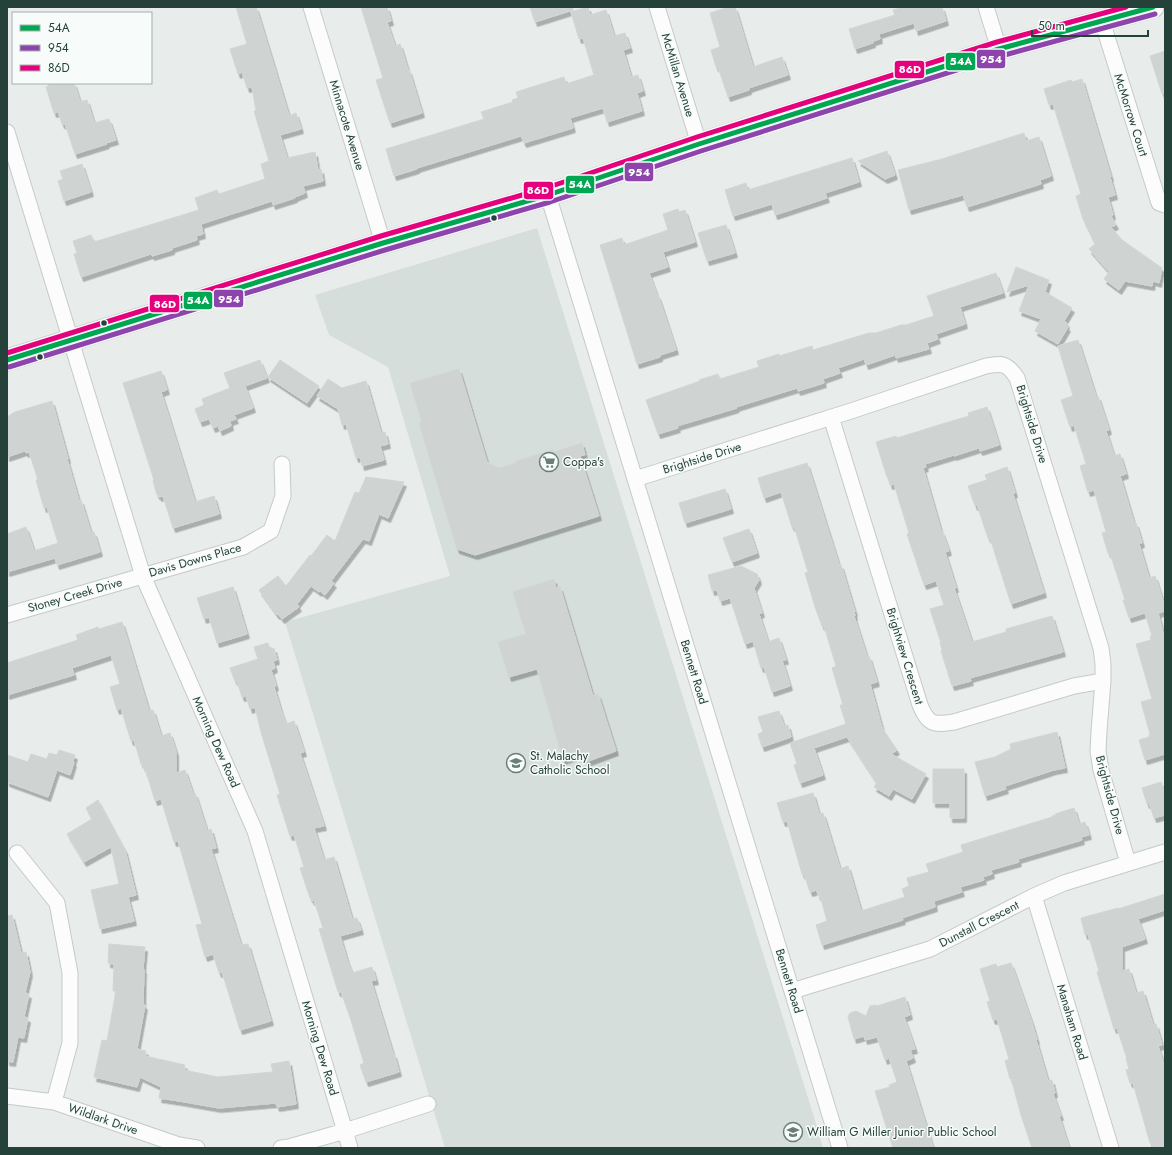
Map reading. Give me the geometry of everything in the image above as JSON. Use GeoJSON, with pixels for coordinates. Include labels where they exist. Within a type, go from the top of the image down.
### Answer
{"type":"FeatureCollection","features":[{"type":"Feature","properties":{"kind":"main road"},"geometry":{"type":"LineString","coordinates":[[7,360],[383,243],[548,195],[699,144],[999,49],[1153,7]]}},
{"type":"Feature","properties":{"kind":"street","name":"Minnacote Avenue"},"geometry":{"type":"LineString","coordinates":[[311,7],[383,243]]}},
{"type":"Feature","properties":{"kind":"street","name":"McMillan Avenue"},"geometry":{"type":"LineString","coordinates":[[657,7],[699,144]]}},
{"type":"Feature","properties":{"kind":"street"},"geometry":{"type":"LineString","coordinates":[[986,7],[999,49]]}},
{"type":"Feature","properties":{"kind":"street","name":"McMorrow Court"},"geometry":{"type":"LineString","coordinates":[[1102,21],[1159,203],[1165,205]]}},
{"type":"Feature","properties":{"kind":"street","name":"Morning Dew Road"},"geometry":{"type":"LineString","coordinates":[[7,132],[143,576],[255,831],[350,1148]]}},
{"type":"Feature","properties":{"kind":"street","name":"Bennett Road"},"geometry":{"type":"LineString","coordinates":[[548,195],[840,1148]]}},
{"type":"Feature","properties":{"kind":"street","name":"Brightside Drive"},"geometry":{"type":"LineString","coordinates":[[635,479],[986,366],[998,364],[1011,368],[1017,378],[1101,648],[1103,681],[1098,751],[1101,770],[1128,863]]}},
{"type":"Feature","properties":{"kind":"street","name":"Brightview Crescent"},"geometry":{"type":"LineString","coordinates":[[831,417],[920,705],[925,716],[932,722],[942,724],[954,722],[1074,686],[1103,681]]}},
{"type":"Feature","properties":{"kind":"street","name":"Davis Downs Place"},"geometry":{"type":"LineString","coordinates":[[143,576],[243,547],[272,531],[283,496],[282,464]]}},
{"type":"Feature","properties":{"kind":"street","name":"Stoney Creek Drive"},"geometry":{"type":"LineString","coordinates":[[7,615],[143,576]]}},
{"type":"Feature","properties":{"kind":"street","name":"Dunstall Crescent"},"geometry":{"type":"LineString","coordinates":[[792,990],[930,949],[1034,896],[1064,883],[1165,852]]}},
{"type":"Feature","properties":{"kind":"street"},"geometry":{"type":"LineString","coordinates":[[17,853],[57,903],[70,973],[70,1042],[54,1102]]}},
{"type":"Feature","properties":{"kind":"street","name":"Manaham Road"},"geometry":{"type":"LineString","coordinates":[[1034,896],[1111,1148]]}},
{"type":"Feature","properties":{"kind":"street","name":"Wildlark Drive"},"geometry":{"type":"LineString","coordinates":[[7,1096],[54,1102],[179,1145],[197,1148]]}},
{"type":"Feature","properties":{"kind":"street"},"geometry":{"type":"LineString","coordinates":[[281,1148],[345,1131],[428,1104]]}},
{"type":"Feature","properties":{"kind":"shaded area","name":"St. Malachy Catholic School"},"geometry":{"type":"Polygon","coordinates":[[[537,228],[823,1148],[445,1148],[285,622],[450,576],[388,367],[329,335],[315,295],[537,228]]]}},
{"type":"Feature","properties":{"kind":"building"},"geometry":{"type":"Polygon","coordinates":[[[236,7],[256,7],[289,116],[296,113],[301,129],[280,135],[287,158],[315,152],[318,170],[321,169],[323,181],[303,186],[305,193],[295,198],[273,205],[272,201],[201,224],[203,234],[196,236],[197,240],[172,248],[172,250],[152,256],[151,254],[81,277],[74,254],[77,253],[73,241],[91,235],[94,242],[199,210],[195,198],[217,190],[219,194],[265,179],[261,164],[269,161],[254,111],[256,111],[252,87],[247,88],[242,72],[238,74],[230,49],[247,44],[236,7]]]}},
{"type":"Feature","properties":{"kind":"building"},"geometry":{"type":"Polygon","coordinates":[[[361,7],[387,7],[391,21],[387,22],[395,46],[400,44],[422,113],[390,123],[376,80],[383,78],[361,7]]]}},
{"type":"Feature","properties":{"kind":"building"},"geometry":{"type":"Polygon","coordinates":[[[530,7],[573,7],[573,10],[535,22],[530,7]]]}},
{"type":"Feature","properties":{"kind":"building"},"geometry":{"type":"Polygon","coordinates":[[[588,7],[590,15],[606,10],[614,36],[625,33],[630,48],[623,50],[631,77],[638,75],[643,91],[637,93],[642,111],[607,122],[603,108],[570,118],[573,128],[524,143],[521,136],[394,176],[386,149],[484,119],[481,112],[513,102],[512,100],[518,98],[516,92],[564,77],[566,84],[594,75],[583,38],[579,39],[571,12],[588,7]]]}},
{"type":"Feature","properties":{"kind":"building"},"geometry":{"type":"Polygon","coordinates":[[[729,7],[735,7],[753,67],[782,57],[788,75],[749,88],[749,90],[728,97],[711,50],[720,47],[710,13],[729,7]]]}},
{"type":"Feature","properties":{"kind":"building"},"geometry":{"type":"Polygon","coordinates":[[[904,7],[942,7],[946,21],[916,31],[914,23],[879,34],[880,39],[855,49],[849,29],[895,15],[893,10],[904,7]]]}},
{"type":"Feature","properties":{"kind":"building"},"geometry":{"type":"Polygon","coordinates":[[[1165,51],[1165,93],[1162,94],[1150,56],[1165,51]]]}},
{"type":"Feature","properties":{"kind":"building"},"geometry":{"type":"Polygon","coordinates":[[[1082,79],[1115,195],[1108,197],[1113,215],[1111,216],[1116,225],[1111,227],[1122,240],[1162,268],[1159,283],[1153,281],[1152,286],[1125,281],[1119,290],[1104,279],[1109,272],[1089,249],[1095,244],[1083,219],[1076,196],[1081,194],[1053,104],[1049,105],[1044,89],[1071,80],[1072,82],[1082,79]]]}},
{"type":"Feature","properties":{"kind":"building"},"geometry":{"type":"Polygon","coordinates":[[[48,84],[74,84],[80,102],[87,100],[94,123],[109,119],[116,140],[75,154],[65,124],[62,124],[58,112],[54,113],[46,87],[49,86],[48,84]]]}},
{"type":"Feature","properties":{"kind":"building"},"geometry":{"type":"Polygon","coordinates":[[[1024,133],[1026,141],[1039,137],[1051,176],[1040,180],[1041,184],[967,207],[963,195],[909,210],[898,170],[942,159],[1024,133]]]}},
{"type":"Feature","properties":{"kind":"building"},"geometry":{"type":"Polygon","coordinates":[[[887,151],[895,175],[885,179],[858,161],[887,151]]]}},
{"type":"Feature","properties":{"kind":"building"},"geometry":{"type":"Polygon","coordinates":[[[852,158],[859,182],[825,193],[827,198],[775,215],[772,204],[733,216],[725,190],[746,183],[748,190],[852,158]]]}},
{"type":"Feature","properties":{"kind":"building"},"geometry":{"type":"Polygon","coordinates":[[[82,164],[91,192],[64,201],[58,181],[63,179],[60,171],[82,164]]]}},
{"type":"Feature","properties":{"kind":"building"},"geometry":{"type":"Polygon","coordinates":[[[678,209],[679,212],[685,210],[695,242],[663,252],[668,267],[649,273],[658,295],[676,350],[637,364],[600,245],[622,238],[624,245],[668,230],[663,214],[678,209]]]}},
{"type":"Feature","properties":{"kind":"building"},"geometry":{"type":"Polygon","coordinates":[[[726,225],[735,253],[707,261],[698,233],[726,225]]]}},
{"type":"Feature","properties":{"kind":"building"},"geometry":{"type":"Polygon","coordinates":[[[1016,267],[1049,280],[1045,292],[1072,308],[1064,321],[1067,323],[1066,326],[1068,327],[1058,344],[1035,331],[1041,319],[1019,311],[1029,285],[1007,292],[1016,267]]]}},
{"type":"Feature","properties":{"kind":"building"},"geometry":{"type":"Polygon","coordinates":[[[996,273],[1003,293],[960,307],[965,324],[936,334],[938,339],[927,343],[929,349],[896,358],[895,355],[866,365],[864,359],[838,368],[840,373],[823,379],[824,383],[798,391],[797,388],[677,426],[678,428],[658,434],[646,400],[718,374],[720,379],[759,367],[757,361],[779,354],[779,356],[812,346],[813,350],[869,333],[876,333],[934,316],[927,296],[996,273]]]}},
{"type":"Feature","properties":{"kind":"building"},"geometry":{"type":"Polygon","coordinates":[[[1078,340],[1096,397],[1098,396],[1109,430],[1106,431],[1114,456],[1120,454],[1126,474],[1120,476],[1134,523],[1136,523],[1142,543],[1139,544],[1149,578],[1155,576],[1165,608],[1165,611],[1158,613],[1163,633],[1165,632],[1165,754],[1145,760],[1139,740],[1149,737],[1150,734],[1141,702],[1152,699],[1136,644],[1151,640],[1150,636],[1152,636],[1145,613],[1129,618],[1123,600],[1125,600],[1102,533],[1106,532],[1094,490],[1088,492],[1080,466],[1086,464],[1074,425],[1070,427],[1061,400],[1073,396],[1058,346],[1078,340]]]}},
{"type":"Feature","properties":{"kind":"building"},"geometry":{"type":"Polygon","coordinates":[[[260,360],[267,378],[245,386],[253,408],[234,415],[236,419],[230,421],[231,426],[220,431],[218,426],[213,428],[209,419],[200,422],[195,409],[204,405],[202,399],[230,388],[224,373],[260,360]]]}},
{"type":"Feature","properties":{"kind":"building"},"geometry":{"type":"Polygon","coordinates":[[[280,360],[319,386],[307,403],[268,377],[280,360]]]}},
{"type":"Feature","properties":{"kind":"building","name":"Coppa's"},"geometry":{"type":"Polygon","coordinates":[[[459,369],[487,462],[499,468],[517,463],[516,461],[553,450],[554,452],[582,443],[585,455],[580,456],[599,516],[475,555],[457,549],[419,423],[422,422],[410,383],[459,369]]]}},
{"type":"Feature","properties":{"kind":"building"},"geometry":{"type":"Polygon","coordinates":[[[161,371],[167,390],[161,392],[195,502],[214,496],[219,514],[173,528],[163,496],[159,497],[159,495],[157,495],[154,480],[123,383],[161,371]]]}},
{"type":"Feature","properties":{"kind":"building"},"geometry":{"type":"Polygon","coordinates":[[[328,379],[342,388],[366,381],[381,433],[385,432],[388,444],[380,446],[384,460],[362,466],[360,457],[356,458],[346,424],[342,425],[338,409],[317,396],[328,379]]]}},
{"type":"Feature","properties":{"kind":"building"},"geometry":{"type":"Polygon","coordinates":[[[52,401],[79,501],[81,500],[91,533],[94,532],[100,552],[57,565],[55,558],[7,572],[7,534],[26,527],[34,551],[58,543],[47,507],[44,508],[36,480],[38,480],[29,452],[26,453],[25,451],[7,457],[7,417],[15,412],[52,401]]]}},
{"type":"Feature","properties":{"kind":"building"},"geometry":{"type":"Polygon","coordinates":[[[987,407],[999,445],[980,451],[979,448],[954,455],[925,464],[926,467],[923,468],[941,531],[949,551],[945,552],[956,588],[954,588],[972,642],[1006,632],[1006,629],[1052,616],[1063,652],[970,678],[971,681],[952,686],[941,651],[941,643],[930,609],[944,605],[936,581],[924,585],[907,534],[909,533],[894,484],[890,485],[876,442],[896,436],[897,438],[969,416],[968,413],[987,407]]]}},
{"type":"Feature","properties":{"kind":"building"},"geometry":{"type":"Polygon","coordinates":[[[807,463],[839,565],[841,565],[855,612],[854,616],[867,657],[869,656],[877,682],[870,684],[882,728],[897,750],[891,754],[926,774],[912,799],[893,789],[889,796],[874,787],[877,783],[847,737],[814,748],[823,775],[800,783],[794,765],[797,764],[790,743],[846,724],[840,705],[843,705],[832,668],[836,666],[824,626],[822,626],[815,607],[805,573],[808,572],[794,526],[792,527],[781,492],[764,498],[758,478],[807,463]]]}},
{"type":"Feature","properties":{"kind":"building"},"geometry":{"type":"Polygon","coordinates":[[[1007,467],[1015,493],[1013,494],[1044,593],[1011,604],[990,538],[988,538],[977,505],[975,506],[968,486],[987,480],[985,475],[1007,467]]]}},
{"type":"Feature","properties":{"kind":"building"},"geometry":{"type":"Polygon","coordinates":[[[366,477],[404,482],[388,518],[379,514],[369,541],[363,539],[331,581],[334,583],[325,595],[311,586],[297,604],[299,607],[282,619],[278,614],[277,615],[259,590],[278,576],[286,586],[327,535],[335,541],[355,492],[359,493],[366,477]]]}},
{"type":"Feature","properties":{"kind":"building"},"geometry":{"type":"Polygon","coordinates":[[[725,489],[731,509],[685,523],[679,503],[725,489]]]}},
{"type":"Feature","properties":{"kind":"building"},"geometry":{"type":"Polygon","coordinates":[[[749,529],[757,553],[732,562],[723,538],[749,529]]]}},
{"type":"Feature","properties":{"kind":"building"},"geometry":{"type":"Polygon","coordinates":[[[741,566],[757,574],[759,580],[754,588],[762,613],[759,614],[768,642],[779,638],[786,660],[782,660],[790,686],[772,692],[764,667],[761,668],[753,641],[745,644],[730,598],[720,601],[717,590],[712,591],[708,575],[741,566]]]}},
{"type":"Feature","properties":{"kind":"building"},"geometry":{"type":"Polygon","coordinates":[[[554,579],[556,588],[560,587],[593,696],[598,694],[616,751],[586,762],[583,753],[563,760],[537,669],[509,677],[498,642],[526,634],[513,592],[554,579]]]}},
{"type":"Feature","properties":{"kind":"building"},"geometry":{"type":"Polygon","coordinates":[[[233,587],[247,634],[217,643],[209,617],[204,619],[197,598],[233,587]]]}},
{"type":"Feature","properties":{"kind":"building"},"geometry":{"type":"Polygon","coordinates":[[[122,622],[149,711],[153,710],[161,736],[170,733],[176,752],[176,773],[185,770],[193,794],[195,793],[207,831],[211,829],[216,848],[211,849],[241,945],[248,944],[271,1021],[240,1030],[222,972],[219,973],[213,954],[205,957],[196,925],[202,924],[178,841],[174,842],[161,799],[155,801],[146,771],[145,772],[143,764],[141,764],[134,740],[131,741],[121,708],[117,710],[110,687],[120,684],[111,655],[72,668],[74,675],[7,695],[7,663],[78,640],[76,635],[98,627],[99,629],[122,622]]]}},
{"type":"Feature","properties":{"kind":"building"},"geometry":{"type":"Polygon","coordinates":[[[268,643],[270,650],[274,648],[277,660],[273,661],[275,668],[271,670],[281,711],[286,724],[294,721],[304,752],[300,753],[324,826],[314,828],[324,860],[334,857],[352,919],[357,918],[361,930],[340,936],[347,960],[352,973],[372,967],[376,980],[371,981],[399,1072],[366,1082],[360,1065],[364,1063],[350,1017],[341,992],[338,992],[319,929],[323,928],[314,900],[312,901],[310,898],[300,868],[304,867],[294,835],[290,836],[277,795],[280,794],[255,707],[250,709],[246,696],[242,697],[237,681],[235,681],[230,668],[258,659],[254,647],[268,643]]]}},
{"type":"Feature","properties":{"kind":"building"},"geometry":{"type":"Polygon","coordinates":[[[779,711],[784,726],[788,725],[791,737],[762,747],[758,734],[763,732],[758,717],[779,711]]]}},
{"type":"Feature","properties":{"kind":"building"},"geometry":{"type":"Polygon","coordinates":[[[1057,732],[1065,768],[1054,770],[1005,786],[1006,789],[985,796],[975,762],[995,757],[1011,749],[1010,744],[1057,732]]]}},
{"type":"Feature","properties":{"kind":"building"},"geometry":{"type":"Polygon","coordinates":[[[59,750],[75,755],[74,762],[70,775],[57,770],[48,797],[7,782],[7,755],[28,762],[31,754],[47,759],[49,753],[57,755],[59,750]]]}},
{"type":"Feature","properties":{"kind":"building"},"geometry":{"type":"Polygon","coordinates":[[[933,769],[964,769],[964,818],[950,818],[950,803],[933,803],[933,769]]]}},
{"type":"Feature","properties":{"kind":"building"},"geometry":{"type":"Polygon","coordinates":[[[1161,782],[1165,795],[1165,815],[1154,818],[1149,803],[1147,804],[1142,788],[1161,782]]]}},
{"type":"Feature","properties":{"kind":"building"},"geometry":{"type":"Polygon","coordinates":[[[813,793],[819,814],[823,813],[840,869],[848,866],[861,911],[905,897],[902,889],[909,886],[907,878],[929,872],[926,864],[963,852],[961,845],[1052,817],[1056,815],[1055,814],[1074,808],[1079,824],[1085,822],[1089,835],[1081,837],[1082,840],[1018,859],[1019,862],[991,870],[992,874],[983,877],[984,880],[960,887],[962,892],[934,901],[935,907],[902,918],[903,920],[822,945],[816,925],[827,921],[820,895],[818,896],[817,890],[810,892],[804,874],[802,874],[787,821],[783,822],[777,803],[813,793]]]}},
{"type":"Feature","properties":{"kind":"building"},"geometry":{"type":"Polygon","coordinates":[[[98,800],[125,850],[136,895],[128,897],[134,921],[100,929],[91,890],[119,884],[111,847],[84,862],[67,834],[92,819],[86,808],[98,800]]]}},
{"type":"Feature","properties":{"kind":"building"},"geometry":{"type":"Polygon","coordinates":[[[1165,894],[1165,910],[1138,919],[1145,939],[1122,947],[1122,971],[1129,969],[1136,993],[1143,991],[1153,1025],[1156,1024],[1162,1045],[1158,1046],[1165,1069],[1165,1148],[1153,1148],[1152,1143],[1150,1143],[1133,1083],[1130,1083],[1126,1070],[1129,1069],[1127,1059],[1117,1028],[1114,1029],[1097,972],[1099,971],[1088,934],[1085,935],[1081,918],[1118,909],[1165,894]]]}},
{"type":"Feature","properties":{"kind":"building"},"geometry":{"type":"Polygon","coordinates":[[[12,915],[21,953],[26,952],[30,972],[25,993],[29,994],[24,1017],[28,1018],[24,1038],[18,1037],[13,1062],[7,1061],[7,916],[12,915]]]}},
{"type":"Feature","properties":{"kind":"building"},"geometry":{"type":"Polygon","coordinates":[[[109,944],[145,947],[143,969],[143,1005],[145,1005],[137,1049],[146,1051],[145,1056],[185,1065],[184,1070],[218,1077],[273,1072],[271,1064],[289,1061],[296,1104],[277,1107],[276,1103],[219,1108],[159,1098],[161,1087],[140,1077],[137,1087],[94,1077],[102,1040],[107,1041],[116,991],[113,991],[114,964],[108,963],[109,944]]]}},
{"type":"Feature","properties":{"kind":"building"},"geometry":{"type":"Polygon","coordinates":[[[1011,963],[1032,1023],[1048,1081],[1052,1080],[1055,1093],[1053,1094],[1061,1116],[1059,1116],[1069,1148],[1032,1148],[1021,1115],[1005,1061],[1009,1059],[997,1019],[993,1020],[987,1002],[990,1001],[980,969],[996,964],[997,967],[1011,963]]]}},
{"type":"Feature","properties":{"kind":"building"},"geometry":{"type":"Polygon","coordinates":[[[905,997],[910,1015],[904,1017],[915,1049],[910,1050],[913,1058],[906,1061],[933,1148],[893,1148],[875,1091],[890,1087],[889,1085],[897,1082],[889,1058],[885,1060],[877,1037],[865,1040],[864,1036],[854,1039],[848,1017],[850,1013],[856,1011],[866,1016],[870,1006],[877,1006],[905,997]]]}},
{"type":"Feature","properties":{"kind":"transit line","name":"86D"},"geometry":{"type":"LineString","coordinates":[[7,353],[381,236],[546,188],[697,137],[997,42],[1126,7]]}},
{"type":"Feature","properties":{"kind":"transit line","name":"54A"},"geometry":{"type":"LineString","coordinates":[[7,360],[383,243],[548,195],[699,144],[999,49],[1153,7]]}},
{"type":"Feature","properties":{"kind":"transit line","name":"954"},"geometry":{"type":"LineString","coordinates":[[9,367],[385,250],[550,202],[701,151],[1001,56],[1155,14]]}},
{"type":"Feature","properties":{"kind":"place","name":"Coppa's"},"geometry":{"type":"Point","coordinates":[549,462]}},
{"type":"Feature","properties":{"kind":"place","name":"St. Malachy Catholic School"},"geometry":{"type":"Point","coordinates":[516,763]}},
{"type":"Feature","properties":{"kind":"place","name":"William G Miller Junior Public School"},"geometry":{"type":"Point","coordinates":[793,1132]}}]}
